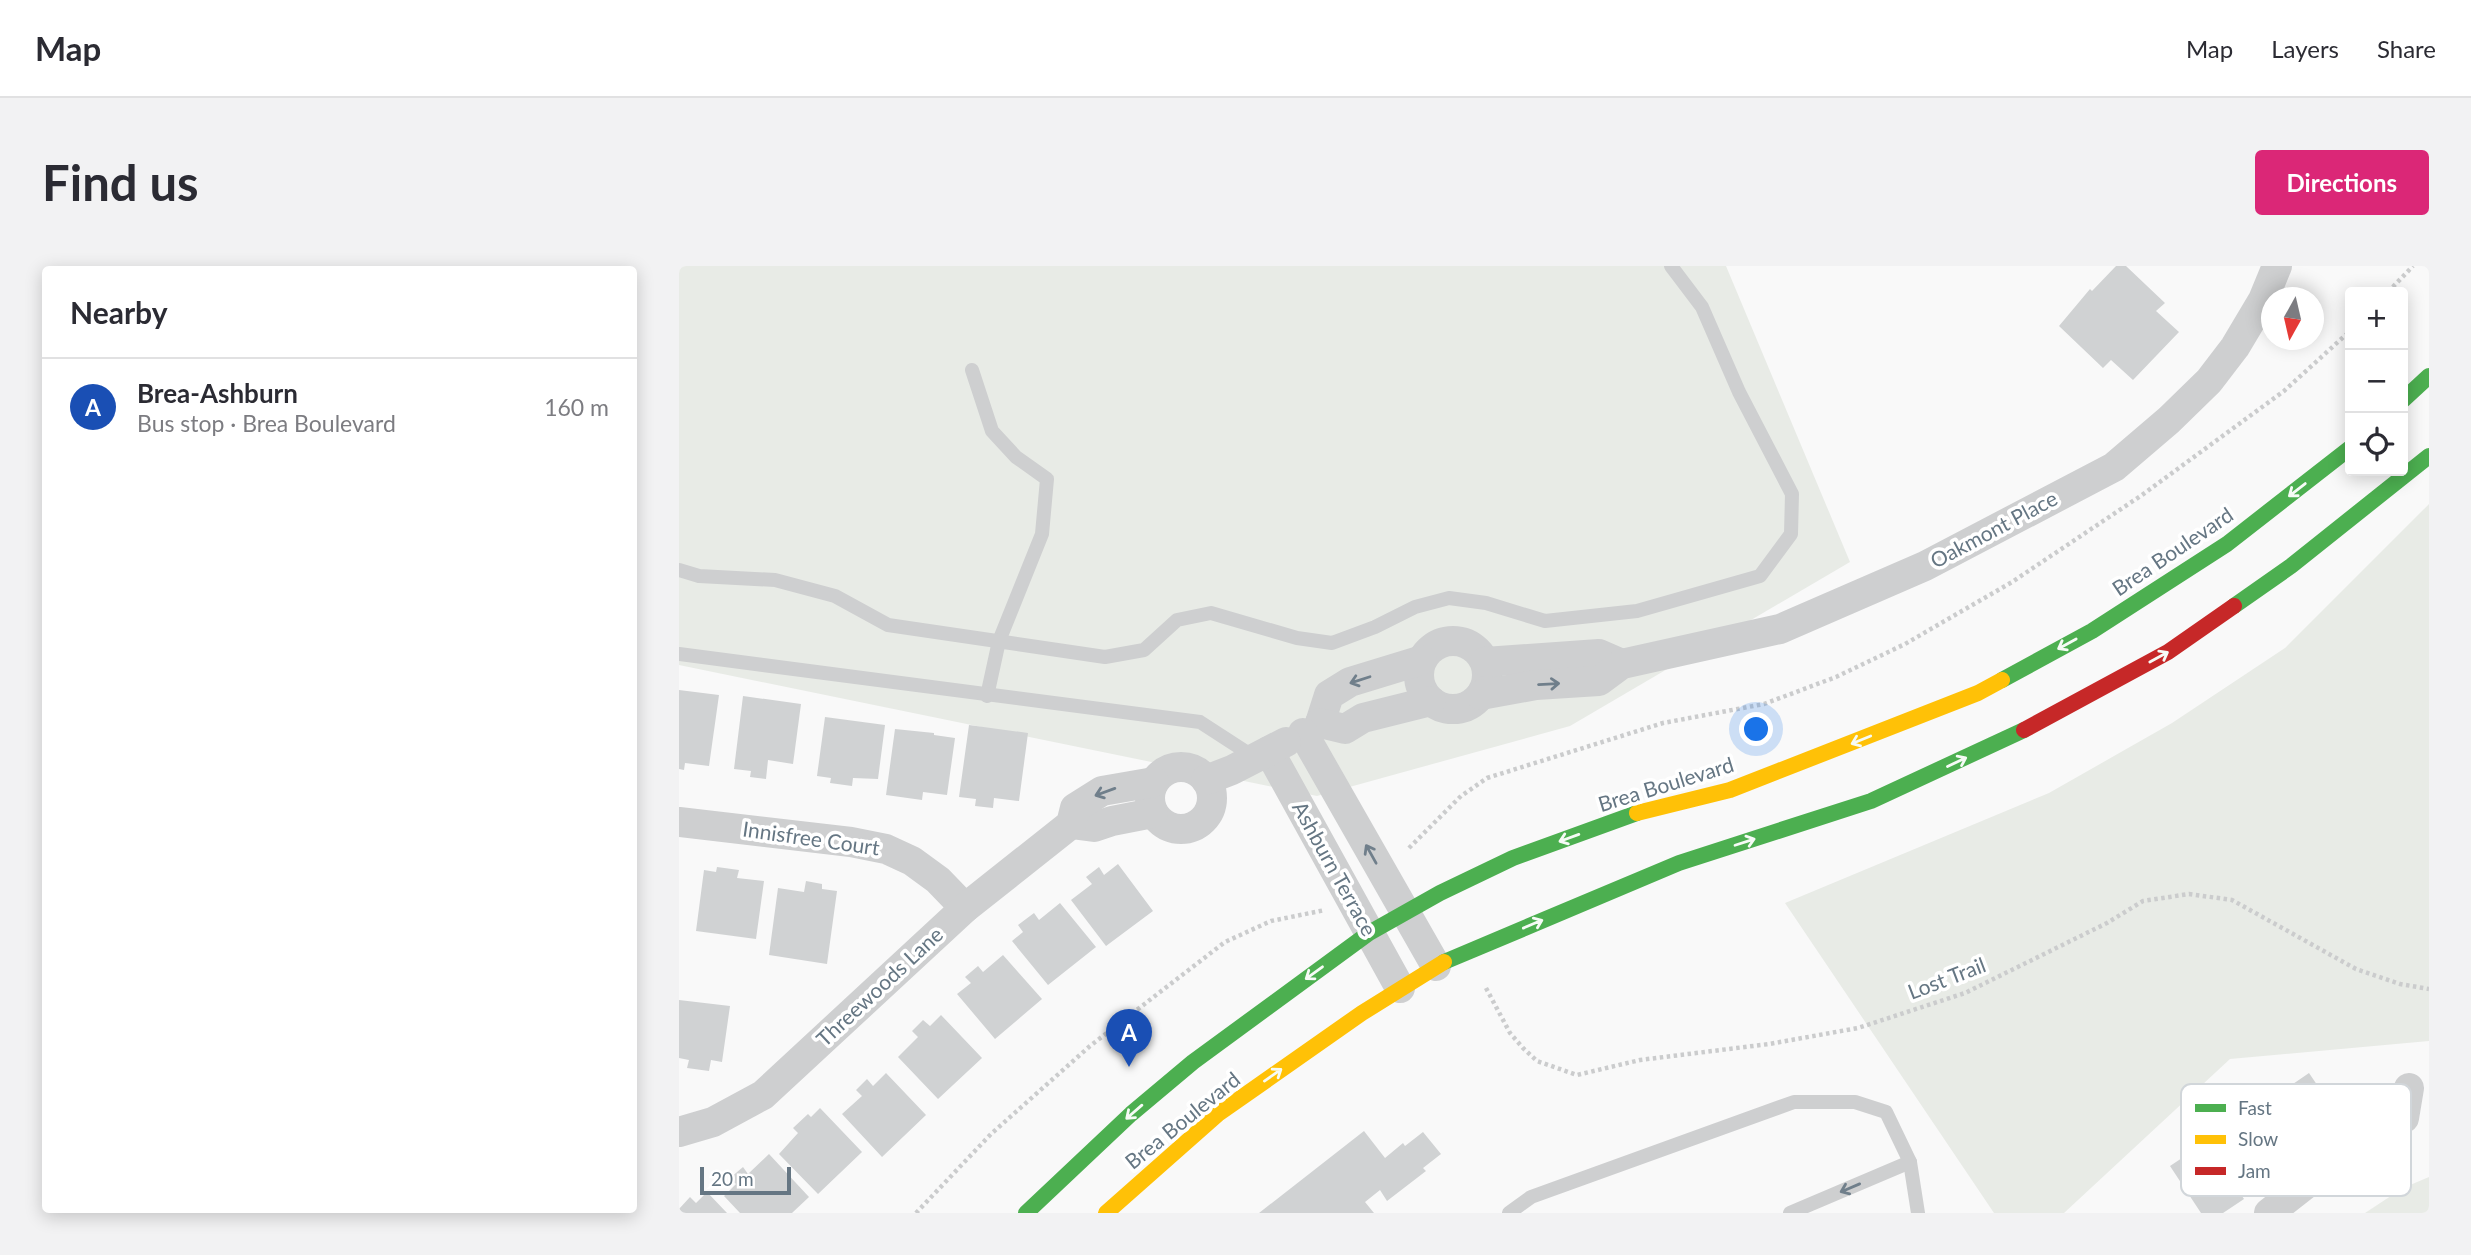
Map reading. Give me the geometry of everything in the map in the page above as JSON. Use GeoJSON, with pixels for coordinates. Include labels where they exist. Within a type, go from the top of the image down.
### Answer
{"type":"FeatureCollection","features":[{"type":"Feature","properties":{"kind":"main road"},"geometry":{"type":"LineString","coordinates":[[2408,395],[2429,376]]}},
{"type":"Feature","properties":{"kind":"main road","name":"Brea Boulevard"},"geometry":{"type":"LineString","coordinates":[[1025,1213],[1131,1114],[1193,1062],[1369,933],[1440,893],[1513,858],[1633,814],[1730,790],[1978,693],[2092,631],[2227,544],[2345,452]]}},
{"type":"Feature","properties":{"kind":"main road","name":"Brea Boulevard"},"geometry":{"type":"LineString","coordinates":[[1106,1213],[1218,1114],[1362,1013],[1436,966],[1679,863],[1871,801],[2017,734],[2168,652],[2291,566],[2429,456]]}},
{"type":"Feature","properties":{"kind":"street","name":"Oakmont Place"},"geometry":{"type":"LineString","coordinates":[[1482,695],[1536,685],[1599,681],[1622,664],[1780,629],[1926,566],[2114,467],[2209,381],[2235,347],[2263,300],[2277,266]]}},
{"type":"Feature","properties":{"kind":"street"},"geometry":{"type":"LineString","coordinates":[[1206,780],[1232,770],[1312,728],[1345,729],[1363,718],[1431,701],[1452,709],[1473,703],[1482,695],[1487,673],[1485,662],[1470,645],[1460,641],[1438,644],[1428,651],[1422,660],[1420,682],[1431,701]]}},
{"type":"Feature","properties":{"kind":"street","name":"Oakmont Place"},"geometry":{"type":"LineString","coordinates":[[1485,662],[1599,654],[1622,664]]}},
{"type":"Feature","properties":{"kind":"street"},"geometry":{"type":"LineString","coordinates":[[1312,728],[1329,695],[1350,682],[1422,660]]}},
{"type":"Feature","properties":{"kind":"street","name":"Ashburn Terrace"},"geometry":{"type":"LineString","coordinates":[[1312,728],[1405,914],[1436,966]]}},
{"type":"Feature","properties":{"kind":"street","name":"Ashburn Terrace"},"geometry":{"type":"LineString","coordinates":[[1261,754],[1400,988]]}},
{"type":"Feature","properties":{"kind":"street"},"geometry":{"type":"LineString","coordinates":[[1180,767],[1193,770],[1206,780],[1211,789],[1211,808],[1199,824],[1190,828],[1169,827],[1153,813],[1150,792],[1161,774],[1180,767]]}},
{"type":"Feature","properties":{"kind":"street","name":"Threewoods Lane"},"geometry":{"type":"LineString","coordinates":[[679,1132],[713,1122],[763,1095],[965,908],[1071,824],[1075,808],[1102,792],[1154,782]]}},
{"type":"Feature","properties":{"kind":"street"},"geometry":{"type":"LineString","coordinates":[[1071,824],[1094,827],[1153,813]]}},
{"type":"Feature","properties":{"kind":"street","name":"Innisfree Court"},"geometry":{"type":"LineString","coordinates":[[679,822],[851,842],[886,849],[912,860],[938,880],[965,908]]}},
{"type":"Feature","properties":{"kind":"street"},"geometry":{"type":"LineString","coordinates":[[2269,1213],[2291,1196]]}},
{"type":"Feature","properties":{"kind":"lane"},"geometry":{"type":"LineString","coordinates":[[679,570],[699,576],[775,580],[835,596],[888,625],[1105,656],[1143,650],[1177,620],[1211,613],[1297,638],[1332,643],[1375,627],[1415,607],[1449,598],[1486,603],[1545,621],[1637,611],[1760,576],[1791,534],[1792,494],[1739,392],[1702,307],[1671,266]]}},
{"type":"Feature","properties":{"kind":"lane"},"geometry":{"type":"LineString","coordinates":[[972,370],[992,431],[1016,457],[1047,479],[1042,534],[999,641],[987,696]]}},
{"type":"Feature","properties":{"kind":"lane"},"geometry":{"type":"LineString","coordinates":[[679,654],[1200,722],[1261,754]]}},
{"type":"Feature","properties":{"kind":"lane"},"geometry":{"type":"LineString","coordinates":[[1509,1213],[1531,1197],[1794,1102],[1855,1102],[1887,1112],[1910,1162],[1918,1213]]}},
{"type":"Feature","properties":{"kind":"lane"},"geometry":{"type":"LineString","coordinates":[[1790,1213],[1910,1162]]}},
{"type":"Feature","properties":{"kind":"path"},"geometry":{"type":"LineString","coordinates":[[2393,287],[2413,266]]}},
{"type":"Feature","properties":{"kind":"path","name":"Lost Trail"},"geometry":{"type":"LineString","coordinates":[[1486,988],[1510,1033],[1523,1048],[1537,1061],[1577,1075],[1640,1059],[1769,1044],[1858,1028],[1965,993],[2107,923],[2143,901],[2189,894],[2232,900],[2356,969],[2400,984],[2429,989]]}},
{"type":"Feature","properties":{"kind":"path"},"geometry":{"type":"LineString","coordinates":[[916,1213],[991,1134],[1090,1046],[1225,942],[1271,921],[1326,910]]}},
{"type":"Feature","properties":{"kind":"shaded area"},"geometry":{"type":"Polygon","coordinates":[[[679,266],[1726,266],[1850,562],[1570,726],[1317,796],[679,665],[679,266]]]}},
{"type":"Feature","properties":{"kind":"shaded area"},"geometry":{"type":"Polygon","coordinates":[[[2429,504],[2429,1041],[2230,1059],[2203,1084],[2181,1084],[2181,1104],[2064,1213],[1994,1213],[1785,903],[2049,793],[2172,723],[2285,648],[2429,504]]]}},
{"type":"Feature","properties":{"kind":"shaded area"},"geometry":{"type":"Polygon","coordinates":[[[2429,1177],[2429,1213],[2365,1213],[2391,1196],[2411,1196],[2411,1185],[2429,1177]]]}},
{"type":"Feature","properties":{"kind":"building"},"geometry":{"type":"Polygon","coordinates":[[[2116,266],[2126,266],[2165,303],[2156,311],[2179,332],[2133,380],[2111,360],[2103,368],[2059,326],[2090,289],[2092,291],[2116,266]]]}},
{"type":"Feature","properties":{"kind":"building"},"geometry":{"type":"Polygon","coordinates":[[[679,690],[719,695],[709,766],[685,763],[684,770],[679,769],[679,690]]]}},
{"type":"Feature","properties":{"kind":"building"},"geometry":{"type":"Polygon","coordinates":[[[743,696],[801,704],[793,764],[768,760],[766,779],[750,777],[751,771],[734,769],[743,696]]]}},
{"type":"Feature","properties":{"kind":"building"},"geometry":{"type":"Polygon","coordinates":[[[825,717],[885,725],[878,779],[853,778],[852,786],[830,783],[831,778],[817,776],[825,717]]]}},
{"type":"Feature","properties":{"kind":"building"},"geometry":{"type":"Polygon","coordinates":[[[969,725],[1028,733],[1019,801],[994,798],[993,808],[975,806],[976,799],[959,797],[969,725]]]}},
{"type":"Feature","properties":{"kind":"building"},"geometry":{"type":"Polygon","coordinates":[[[895,729],[955,738],[947,795],[923,792],[922,800],[886,795],[895,729]]]}},
{"type":"Feature","properties":{"kind":"building"},"geometry":{"type":"Polygon","coordinates":[[[1118,864],[1153,911],[1106,946],[1071,900],[1092,884],[1086,877],[1099,867],[1104,875],[1118,864]]]}},
{"type":"Feature","properties":{"kind":"building"},"geometry":{"type":"Polygon","coordinates":[[[717,867],[739,870],[737,878],[764,881],[756,939],[696,931],[704,870],[716,872],[717,867]]]}},
{"type":"Feature","properties":{"kind":"building"},"geometry":{"type":"Polygon","coordinates":[[[806,881],[822,884],[822,889],[837,891],[827,964],[769,955],[778,888],[804,892],[806,881]]]}},
{"type":"Feature","properties":{"kind":"building"},"geometry":{"type":"Polygon","coordinates":[[[1060,903],[1096,947],[1048,985],[1012,941],[1023,932],[1018,925],[1034,913],[1039,920],[1060,903]]]}},
{"type":"Feature","properties":{"kind":"building"},"geometry":{"type":"Polygon","coordinates":[[[1003,955],[1042,999],[995,1039],[957,994],[971,983],[965,977],[978,966],[983,972],[1003,955]]]}},
{"type":"Feature","properties":{"kind":"building"},"geometry":{"type":"Polygon","coordinates":[[[679,1000],[730,1006],[722,1062],[711,1060],[709,1071],[687,1068],[689,1060],[679,1058],[679,1000]]]}},
{"type":"Feature","properties":{"kind":"building"},"geometry":{"type":"Polygon","coordinates":[[[941,1015],[982,1058],[938,1099],[898,1057],[918,1037],[912,1031],[923,1020],[930,1026],[941,1015]]]}},
{"type":"Feature","properties":{"kind":"building"},"geometry":{"type":"Polygon","coordinates":[[[886,1073],[926,1115],[882,1157],[842,1114],[862,1096],[856,1090],[867,1079],[873,1086],[886,1073]]]}},
{"type":"Feature","properties":{"kind":"building"},"geometry":{"type":"Polygon","coordinates":[[[2309,1073],[2316,1084],[2293,1084],[2309,1073]]]}},
{"type":"Feature","properties":{"kind":"building"},"geometry":{"type":"Polygon","coordinates":[[[820,1108],[862,1152],[818,1194],[779,1154],[798,1133],[793,1128],[808,1114],[811,1117],[820,1108]]]}},
{"type":"Feature","properties":{"kind":"building"},"geometry":{"type":"Polygon","coordinates":[[[1364,1131],[1385,1158],[1403,1143],[1405,1146],[1423,1132],[1441,1154],[1423,1168],[1426,1171],[1387,1201],[1380,1190],[1365,1202],[1374,1213],[1259,1213],[1364,1131]]]}},
{"type":"Feature","properties":{"kind":"building"},"geometry":{"type":"Polygon","coordinates":[[[769,1154],[809,1197],[792,1213],[740,1213],[724,1196],[736,1184],[730,1178],[743,1167],[748,1174],[769,1154]]]}},
{"type":"Feature","properties":{"kind":"building"},"geometry":{"type":"Polygon","coordinates":[[[2181,1159],[2181,1183],[2170,1166],[2181,1159]]]}},
{"type":"Feature","properties":{"kind":"building"},"geometry":{"type":"Polygon","coordinates":[[[707,1192],[727,1213],[682,1213],[679,1209],[690,1197],[696,1203],[707,1192]]]}},
{"type":"Feature","properties":{"kind":"building"},"geometry":{"type":"Polygon","coordinates":[[[2190,1196],[2242,1196],[2244,1199],[2223,1213],[2201,1213],[2190,1196]]]}},
{"type":"Feature","properties":{"kind":"traffic: fast"},"geometry":{"type":"LineString","coordinates":[[2408,395],[2429,376]]}},
{"type":"Feature","properties":{"kind":"traffic: fast"},"geometry":{"type":"LineString","coordinates":[[2002,680],[2092,631],[2227,544],[2345,452]]}},
{"type":"Feature","properties":{"kind":"traffic: fast"},"geometry":{"type":"LineString","coordinates":[[2234,606],[2291,566],[2429,456]]}},
{"type":"Feature","properties":{"kind":"traffic: fast"},"geometry":{"type":"LineString","coordinates":[[1444,962],[1679,863],[1871,801],[2024,730]]}},
{"type":"Feature","properties":{"kind":"traffic: fast"},"geometry":{"type":"LineString","coordinates":[[1026,1213],[1131,1114],[1193,1062],[1369,933],[1440,893],[1513,858],[1637,813]]}},
{"type":"Feature","properties":{"kind":"traffic: slow"},"geometry":{"type":"LineString","coordinates":[[1637,813],[1730,790],[1978,693],[2002,680]]}},
{"type":"Feature","properties":{"kind":"traffic: slow"},"geometry":{"type":"LineString","coordinates":[[1106,1213],[1218,1114],[1362,1013],[1444,962]]}},
{"type":"Feature","properties":{"kind":"traffic: jam"},"geometry":{"type":"LineString","coordinates":[[2024,730],[2168,652],[2234,606]]}},
{"type":"Feature","properties":{"kind":"place","name":"Brea-Ashburn"},"geometry":{"type":"Point","coordinates":[1129,1067]}}]}
